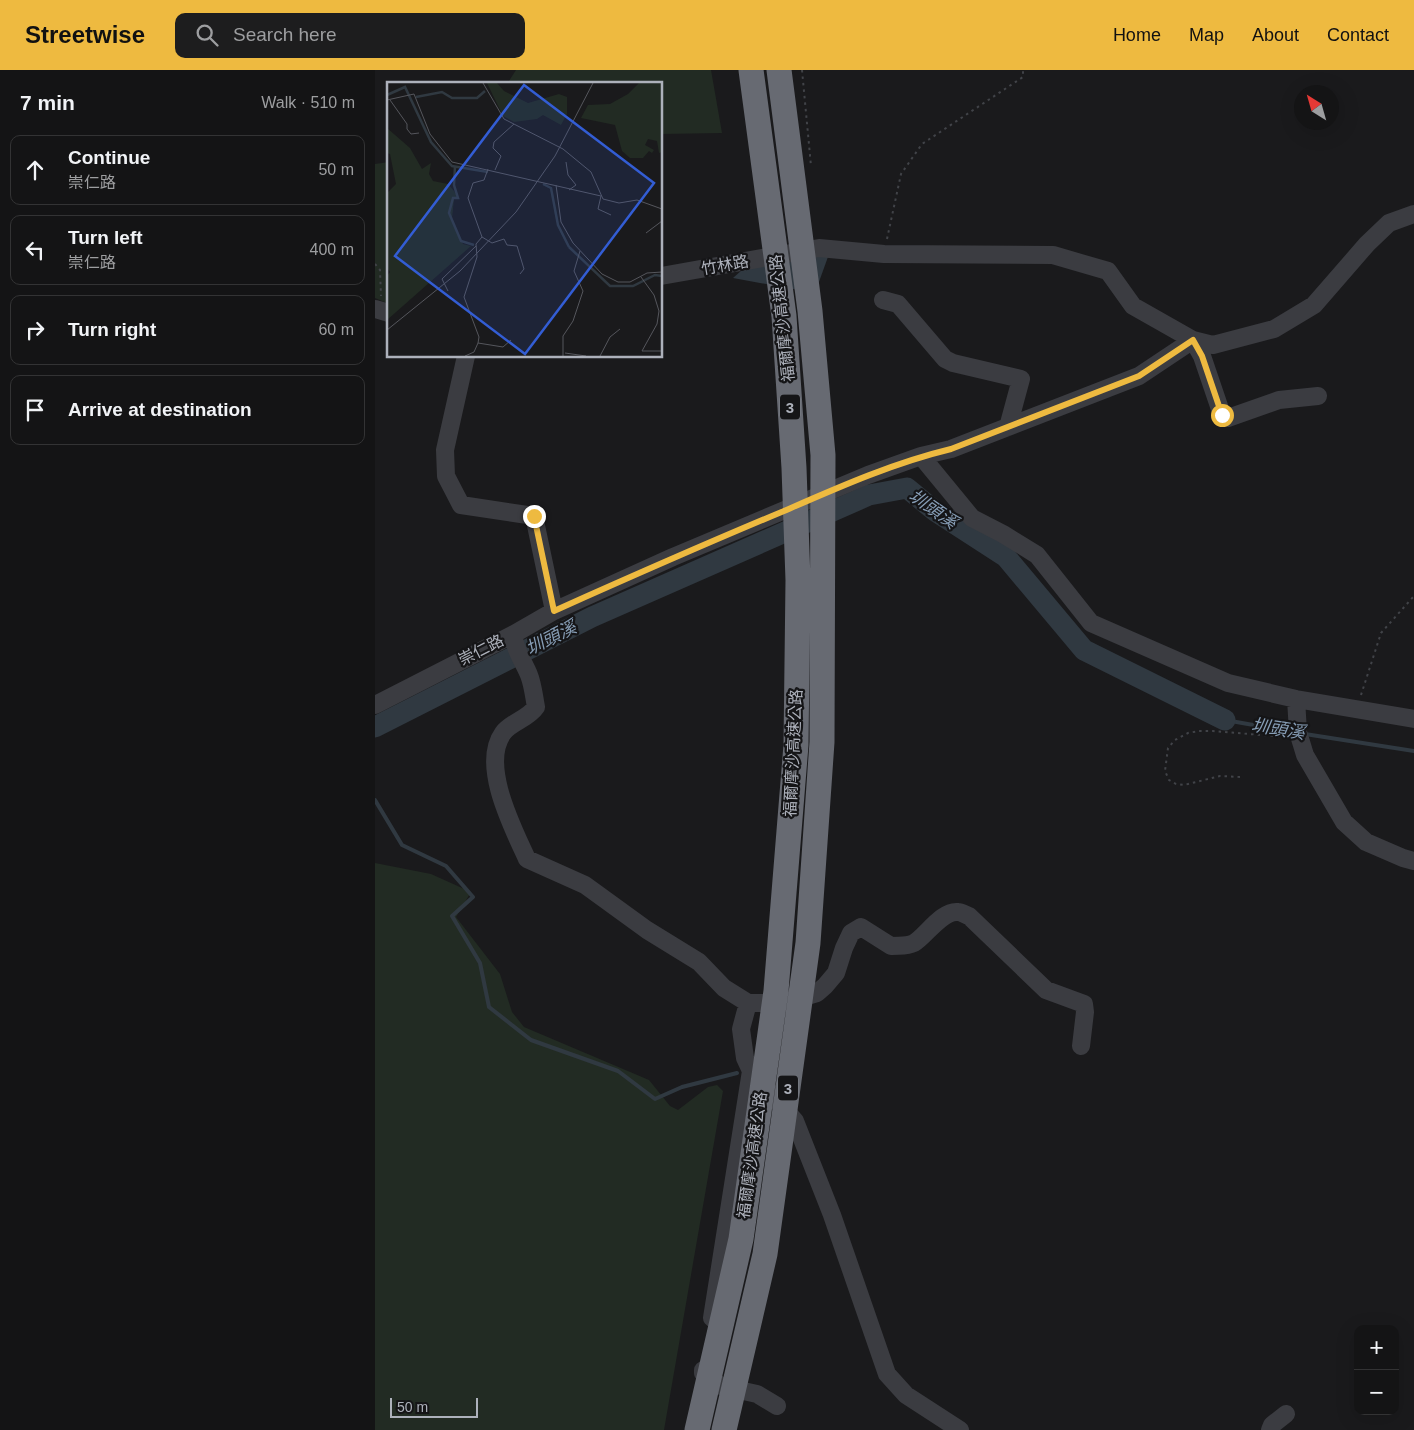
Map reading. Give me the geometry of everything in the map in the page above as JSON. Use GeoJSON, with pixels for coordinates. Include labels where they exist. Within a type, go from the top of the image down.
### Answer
{"type":"FeatureCollection","features":[{"type":"Feature","properties":{"kind":"highway","name":"福爾摩沙高速公路"},"geometry":{"type":"LineString","coordinates":[[697,1430],[741,1239],[776,991],[796,745],[798,580],[794,468],[784,316],[751,70]]}},
{"type":"Feature","properties":{"kind":"highway","name":"福爾摩沙高速公路"},"geometry":{"type":"LineString","coordinates":[[724,1430],[765,1254],[808,943],[822,742],[823,455],[810,311],[779,70]]}},
{"type":"Feature","properties":{"kind":"street"},"geometry":{"type":"LineString","coordinates":[[1193,340],[1213,345],[1274,329],[1313,305],[1367,244],[1389,223],[1414,214]]}},
{"type":"Feature","properties":{"kind":"street","name":"竹林路"},"geometry":{"type":"LineString","coordinates":[[663,276],[819,248],[884,254],[1053,255],[1108,271],[1133,306],[1193,340]]}},
{"type":"Feature","properties":{"kind":"street"},"geometry":{"type":"LineString","coordinates":[[883,300],[898,304],[945,359],[953,363],[1021,379],[1009,427]]}},
{"type":"Feature","properties":{"kind":"street"},"geometry":{"type":"LineString","coordinates":[[1193,340],[1202,356],[1222,415],[1228,418],[1279,400],[1319,396]]}},
{"type":"Feature","properties":{"kind":"street","name":"崇仁路"},"geometry":{"type":"LineString","coordinates":[[375,705],[513,636],[554,611],[868,475],[921,456],[951,449],[1139,376],[1193,340]]}},
{"type":"Feature","properties":{"kind":"street"},"geometry":{"type":"LineString","coordinates":[[466,358],[445,450],[445,476],[461,505],[534,516],[554,611]]}},
{"type":"Feature","properties":{"kind":"street"},"geometry":{"type":"LineString","coordinates":[[921,456],[972,518],[1037,555],[1091,623],[1228,683],[1296,703],[1356,708],[1414,719]]}},
{"type":"Feature","properties":{"kind":"street"},"geometry":{"type":"LineString","coordinates":[[513,636],[530,676],[537,707],[532,714],[504,732],[498,744],[495,764],[502,795],[513,829],[527,859],[585,885],[647,930],[699,962],[724,988],[748,1002],[783,1003],[817,993],[837,973],[844,948],[851,933],[861,927],[891,946],[907,946],[915,942],[940,919],[957,912],[969,916],[1046,990],[1084,1004],[1085,1012],[1081,1046]]}},
{"type":"Feature","properties":{"kind":"street"},"geometry":{"type":"LineString","coordinates":[[1296,703],[1299,735],[1305,755],[1344,822],[1366,842],[1403,858],[1414,860]]}},
{"type":"Feature","properties":{"kind":"street"},"geometry":{"type":"LineString","coordinates":[[748,1002],[741,1029],[745,1058],[751,1071],[795,1121],[832,1215],[887,1374],[906,1395],[960,1430]]}},
{"type":"Feature","properties":{"kind":"street"},"geometry":{"type":"LineString","coordinates":[[751,1071],[703,1373],[721,1386],[757,1394],[777,1406]]}},
{"type":"Feature","properties":{"kind":"street"},"geometry":{"type":"LineString","coordinates":[[1270,1430],[1272,1425],[1286,1414]]}},
{"type":"Feature","properties":{"kind":"path"},"geometry":{"type":"LineString","coordinates":[[802,70],[811,169]]}},
{"type":"Feature","properties":{"kind":"path"},"geometry":{"type":"LineString","coordinates":[[884,254],[901,174],[922,144],[1023,77],[1023,70]]}},
{"type":"Feature","properties":{"kind":"path"},"geometry":{"type":"LineString","coordinates":[[375,264],[381,270],[382,311]]}},
{"type":"Feature","properties":{"kind":"path"},"geometry":{"type":"LineString","coordinates":[[1356,708],[1381,633],[1414,596]]}},
{"type":"Feature","properties":{"kind":"path"},"geometry":{"type":"LineString","coordinates":[[1240,776],[1220,776],[1184,785],[1176,784],[1169,780],[1165,771],[1168,748],[1175,740],[1188,733],[1199,731],[1299,735]]}},
{"type":"Feature","properties":{"kind":"shaded area"},"geometry":{"type":"Polygon","coordinates":[[[516,70],[711,70],[722,133],[663,134],[663,82],[508,82],[516,70]]]}},
{"type":"Feature","properties":{"kind":"shaded area"},"geometry":{"type":"Polygon","coordinates":[[[387,162],[387,303],[375,298],[375,164],[387,162]]]}},
{"type":"Feature","properties":{"kind":"shaded area"},"geometry":{"type":"Polygon","coordinates":[[[829,254],[815,293],[733,278],[742,270],[829,254]]]}},
{"type":"Feature","properties":{"kind":"shaded area"},"geometry":{"type":"Polygon","coordinates":[[[375,863],[431,874],[471,892],[456,917],[500,974],[512,1012],[524,1027],[649,1080],[670,1106],[678,1110],[708,1087],[717,1085],[723,1091],[664,1430],[375,1430],[375,863]]]}},
{"type":"Feature","properties":{"kind":"waterway","name":"圳頭溪"},"geometry":{"type":"LineString","coordinates":[[375,727],[592,617],[869,495],[907,488],[935,511],[1006,557],[1084,650],[1225,720]]}},
{"type":"Feature","properties":{"kind":"waterway","name":"圳頭溪"},"geometry":{"type":"LineString","coordinates":[[1225,720],[1293,732]]}},
{"type":"Feature","properties":{"kind":"waterway","name":"圳頭溪"},"geometry":{"type":"LineString","coordinates":[[1305,734],[1414,751]]}},
{"type":"Feature","properties":{"kind":"waterway"},"geometry":{"type":"LineString","coordinates":[[375,800],[402,845],[446,866],[473,897],[452,916],[480,963],[489,1007],[531,1040],[618,1071],[655,1099],[682,1087],[737,1073]]}},
{"type":"Feature","properties":{"kind":"route"},"geometry":{"type":"LineString","coordinates":[[534,516],[554,611],[868,475],[921,456],[951,449],[1139,376],[1193,340],[1202,356],[1222,415]]}}]}
